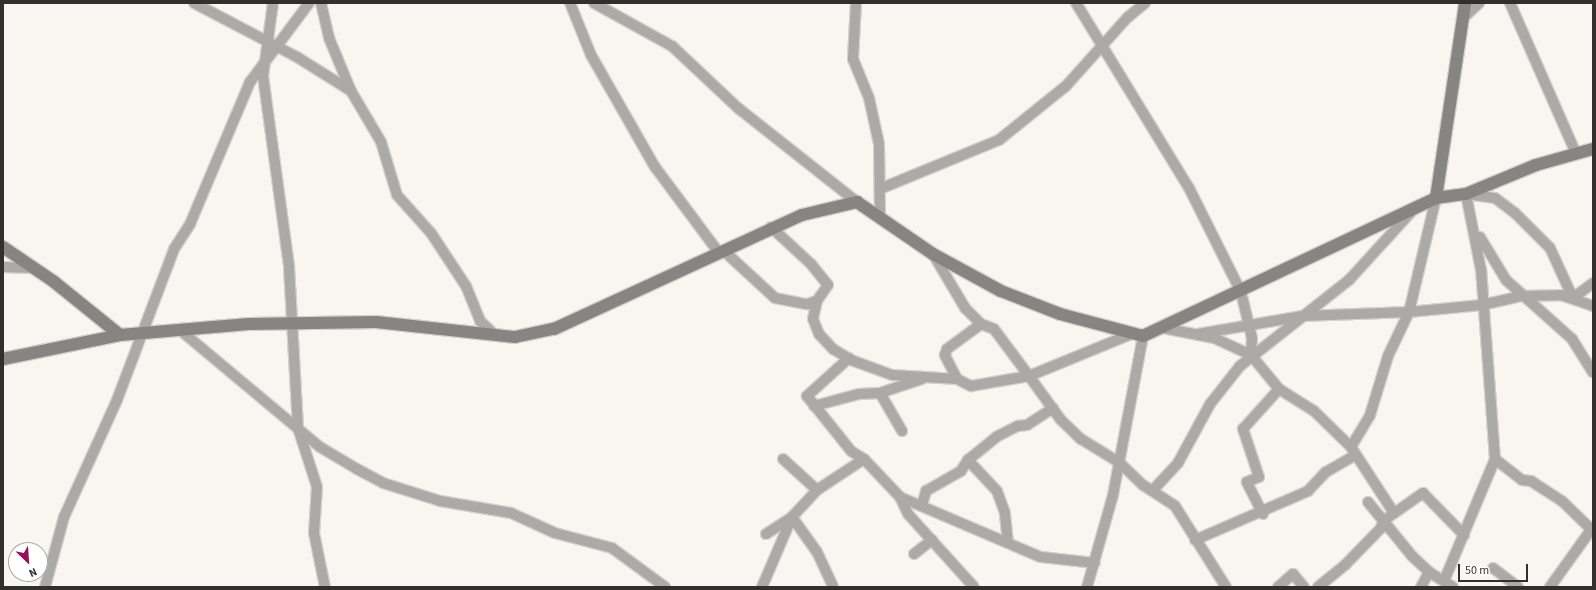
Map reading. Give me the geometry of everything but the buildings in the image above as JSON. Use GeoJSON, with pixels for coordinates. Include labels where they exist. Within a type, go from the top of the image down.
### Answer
{"type":"FeatureCollection","features":[{"type":"Feature","properties":{"kind":"street"},"geometry":{"type":"LineString","coordinates":[[194,3],[274,46],[351,91]]}},
{"type":"Feature","properties":{"kind":"street"},"geometry":{"type":"LineString","coordinates":[[274,3],[274,46]]}},
{"type":"Feature","properties":{"kind":"street"},"geometry":{"type":"LineString","coordinates":[[309,3],[274,46],[266,63],[263,76],[282,199],[292,323],[298,428],[317,487],[314,533],[325,587]]}},
{"type":"Feature","properties":{"kind":"street"},"geometry":{"type":"LineString","coordinates":[[321,3],[330,38],[351,91],[381,142],[396,194],[431,233],[466,286],[480,321],[495,335]]}},
{"type":"Feature","properties":{"kind":"street"},"geometry":{"type":"LineString","coordinates":[[570,3],[590,55],[655,166],[722,252],[775,298],[807,304],[817,301]]}},
{"type":"Feature","properties":{"kind":"street"},"geometry":{"type":"LineString","coordinates":[[594,3],[672,46],[738,108],[857,202],[880,216],[933,254],[1001,291],[1060,314],[1139,334]]}},
{"type":"Feature","properties":{"kind":"street"},"geometry":{"type":"LineString","coordinates":[[856,3],[853,59],[869,98],[879,144],[882,188],[880,216]]}},
{"type":"Feature","properties":{"kind":"street"},"geometry":{"type":"LineString","coordinates":[[1076,3],[1189,188],[1241,292],[1250,325],[1251,355]]}},
{"type":"Feature","properties":{"kind":"street"},"geometry":{"type":"LineString","coordinates":[[882,188],[999,140],[1066,86],[1102,44],[1145,3]]}},
{"type":"Feature","properties":{"kind":"street"},"geometry":{"type":"LineString","coordinates":[[1195,540],[1241,519],[1263,514],[1308,491],[1326,472],[1353,451],[1370,415],[1388,356],[1409,312],[1436,198],[1465,3]]}},
{"type":"Feature","properties":{"kind":"street"},"geometry":{"type":"LineString","coordinates":[[1463,18],[1479,3]]}},
{"type":"Feature","properties":{"kind":"street"},"geometry":{"type":"LineString","coordinates":[[1510,3],[1576,153]]}},
{"type":"Feature","properties":{"kind":"street"},"geometry":{"type":"LineString","coordinates":[[44,587],[64,517],[90,464],[174,249],[190,224],[250,82],[266,63]]}},
{"type":"Feature","properties":{"kind":"street"},"geometry":{"type":"LineString","coordinates":[[771,227],[811,264],[828,286],[817,301],[813,319],[819,334],[849,358],[892,375],[931,376],[957,379],[972,386],[1030,376],[1139,334],[1163,328],[1436,198],[1466,194],[1536,165],[1593,148]]}},
{"type":"Feature","properties":{"kind":"street"},"geometry":{"type":"LineString","coordinates":[[1466,194],[1475,224],[1493,261],[1522,296],[1572,339],[1593,372]]}},
{"type":"Feature","properties":{"kind":"street"},"geometry":{"type":"LineString","coordinates":[[1466,194],[1495,198],[1515,213],[1550,248],[1573,298]]}},
{"type":"Feature","properties":{"kind":"street"},"geometry":{"type":"LineString","coordinates":[[3,359],[120,335],[292,323],[376,322],[515,337],[554,329],[722,252],[771,227],[831,206],[857,202]]}},
{"type":"Feature","properties":{"kind":"street"},"geometry":{"type":"LineString","coordinates":[[1153,490],[1178,463],[1223,385],[1251,355],[1350,279],[1414,209]]}},
{"type":"Feature","properties":{"kind":"street"},"geometry":{"type":"LineString","coordinates":[[1444,581],[1494,459],[1490,371],[1482,305],[1475,224]]}},
{"type":"Feature","properties":{"kind":"street"},"geometry":{"type":"LineString","coordinates":[[3,247],[33,268],[120,335]]}},
{"type":"Feature","properties":{"kind":"street"},"geometry":{"type":"LineString","coordinates":[[933,254],[958,298],[981,324],[994,329],[1053,408],[1081,439],[1120,463],[1175,506],[1226,587]]}},
{"type":"Feature","properties":{"kind":"street"},"geometry":{"type":"LineString","coordinates":[[3,267],[33,268]]}},
{"type":"Feature","properties":{"kind":"street"},"geometry":{"type":"LineString","coordinates":[[1573,298],[1593,283]]}},
{"type":"Feature","properties":{"kind":"street"},"geometry":{"type":"LineString","coordinates":[[1198,334],[1302,316],[1409,312],[1482,305],[1522,296],[1573,298],[1593,306]]}},
{"type":"Feature","properties":{"kind":"street"},"geometry":{"type":"LineString","coordinates":[[957,379],[945,355],[947,349],[981,324]]}},
{"type":"Feature","properties":{"kind":"street"},"geometry":{"type":"LineString","coordinates":[[1163,328],[1198,334],[1251,355],[1279,389],[1314,411],[1353,451],[1394,513]]}},
{"type":"Feature","properties":{"kind":"street"},"geometry":{"type":"LineString","coordinates":[[180,330],[298,428],[338,458],[383,483],[440,501],[511,513],[555,533],[612,548],[662,586]]}},
{"type":"Feature","properties":{"kind":"street"},"geometry":{"type":"LineString","coordinates":[[1087,587],[1095,563],[1120,463],[1139,334]]}},
{"type":"Feature","properties":{"kind":"street"},"geometry":{"type":"LineString","coordinates":[[849,358],[807,396],[851,451],[864,459],[900,497],[908,514],[974,587]]}},
{"type":"Feature","properties":{"kind":"street"},"geometry":{"type":"LineString","coordinates":[[814,406],[859,394],[880,393],[931,376]]}},
{"type":"Feature","properties":{"kind":"street"},"geometry":{"type":"LineString","coordinates":[[1263,514],[1247,482],[1259,477],[1243,429],[1279,389]]}},
{"type":"Feature","properties":{"kind":"street"},"geometry":{"type":"LineString","coordinates":[[880,393],[902,431]]}},
{"type":"Feature","properties":{"kind":"street"},"geometry":{"type":"LineString","coordinates":[[922,505],[926,492],[961,471],[968,460],[996,437],[1018,426],[1027,425],[1053,408]]}},
{"type":"Feature","properties":{"kind":"street"},"geometry":{"type":"LineString","coordinates":[[783,459],[817,490]]}},
{"type":"Feature","properties":{"kind":"street"},"geometry":{"type":"LineString","coordinates":[[766,534],[792,517],[817,490],[864,459]]}},
{"type":"Feature","properties":{"kind":"street"},"geometry":{"type":"LineString","coordinates":[[1494,459],[1522,480],[1531,481],[1562,501],[1592,528],[1550,587]]}},
{"type":"Feature","properties":{"kind":"street"},"geometry":{"type":"LineString","coordinates":[[968,460],[997,491],[1005,513],[1008,543]]}},
{"type":"Feature","properties":{"kind":"street"},"geometry":{"type":"LineString","coordinates":[[1318,587],[1345,565],[1381,528],[1383,521],[1423,493],[1464,535]]}},
{"type":"Feature","properties":{"kind":"street"},"geometry":{"type":"LineString","coordinates":[[900,497],[922,505],[948,520],[1041,557],[1095,563]]}},
{"type":"Feature","properties":{"kind":"street"},"geometry":{"type":"LineString","coordinates":[[1368,502],[1429,572],[1454,587]]}},
{"type":"Feature","properties":{"kind":"street"},"geometry":{"type":"LineString","coordinates":[[762,587],[792,517]]}},
{"type":"Feature","properties":{"kind":"street"},"geometry":{"type":"LineString","coordinates":[[792,517],[817,552],[833,587]]}},
{"type":"Feature","properties":{"kind":"street"},"geometry":{"type":"LineString","coordinates":[[914,554],[932,540]]}},
{"type":"Feature","properties":{"kind":"street"},"geometry":{"type":"LineString","coordinates":[[1493,568],[1518,587]]}},
{"type":"Feature","properties":{"kind":"street"},"geometry":{"type":"LineString","coordinates":[[1421,587],[1429,572]]}},
{"type":"Feature","properties":{"kind":"street"},"geometry":{"type":"LineString","coordinates":[[1278,587],[1293,574],[1304,587]]}}]}
